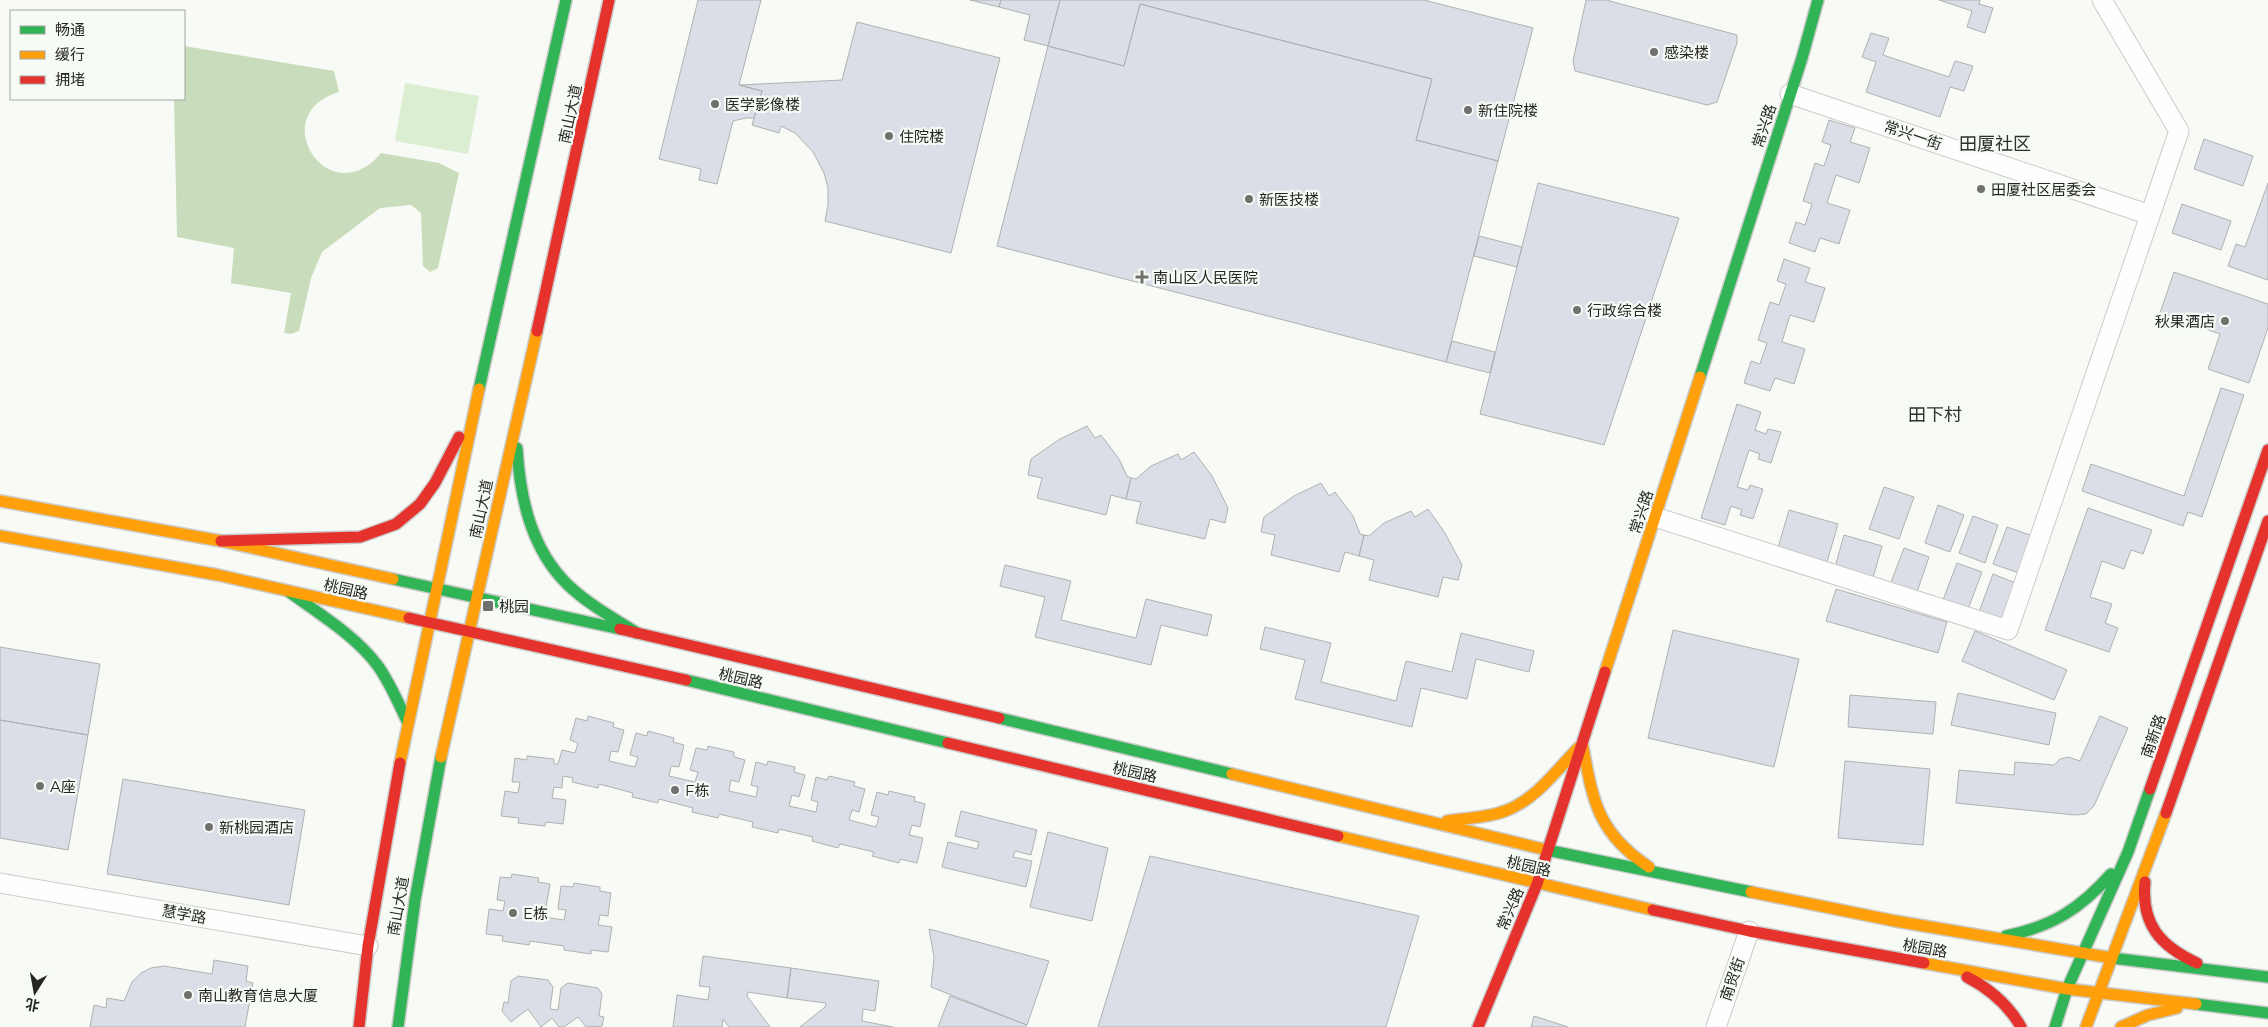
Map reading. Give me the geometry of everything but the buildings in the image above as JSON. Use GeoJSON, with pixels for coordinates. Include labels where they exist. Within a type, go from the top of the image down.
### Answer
{"type":"FeatureCollection","features":[{"type":"Feature","properties":{"kind":"main road","name":"南山大道"},"geometry":{"type":"LineString","coordinates":[[359,1027],[368,946],[407,721],[566,0]]}},
{"type":"Feature","properties":{"kind":"main road","name":"南山大道"},"geometry":{"type":"LineString","coordinates":[[398,1027],[408,938],[435,784],[556,250],[609,0]]}},
{"type":"Feature","properties":{"kind":"main road","name":"常兴路"},"geometry":{"type":"LineString","coordinates":[[1478,1027],[1537,884],[1790,94],[1818,0]]}},
{"type":"Feature","properties":{"kind":"main road"},"geometry":{"type":"LineString","coordinates":[[221,542],[360,537],[396,524],[420,504],[435,483],[475,407]]}},
{"type":"Feature","properties":{"kind":"main road"},"geometry":{"type":"LineString","coordinates":[[517,416],[518,457],[523,494],[532,529],[542,554],[560,577],[590,602],[637,633]]}},
{"type":"Feature","properties":{"kind":"main road","name":"南新路"},"geometry":{"type":"LineString","coordinates":[[2055,1027],[2068,989],[2128,852],[2268,450]]}},
{"type":"Feature","properties":{"kind":"main road","name":"桃园路"},"geometry":{"type":"LineString","coordinates":[[0,501],[221,542],[637,633],[1548,850],[1663,874],[2083,954],[2268,977]]}},
{"type":"Feature","properties":{"kind":"main road"},"geometry":{"type":"LineString","coordinates":[[2086,1027],[2150,860],[2268,521]]}},
{"type":"Feature","properties":{"kind":"main road","name":"桃园路"},"geometry":{"type":"LineString","coordinates":[[0,536],[218,575],[428,622],[689,681],[1537,884],[1749,931],[2068,989],[2268,1013]]}},
{"type":"Feature","properties":{"kind":"main road"},"geometry":{"type":"LineString","coordinates":[[288,591],[338,628],[371,657],[387,679],[407,721]]}},
{"type":"Feature","properties":{"kind":"main road"},"geometry":{"type":"LineString","coordinates":[[1434,823],[1492,814],[1518,804],[1535,792],[1582,744]]}},
{"type":"Feature","properties":{"kind":"main road"},"geometry":{"type":"LineString","coordinates":[[1582,744],[1594,802],[1606,828],[1625,851],[1636,860],[1663,874]]}},
{"type":"Feature","properties":{"kind":"main road"},"geometry":{"type":"LineString","coordinates":[[1977,935],[2003,936],[2028,932],[2053,924],[2075,910],[2095,893],[2128,852]]}},
{"type":"Feature","properties":{"kind":"main road"},"geometry":{"type":"LineString","coordinates":[[2150,860],[2143,891],[2145,910],[2152,929],[2162,943],[2184,958],[2216,970]]}},
{"type":"Feature","properties":{"kind":"main road"},"geometry":{"type":"LineString","coordinates":[[1944,966],[1983,985],[2003,1000],[2015,1014],[2021,1027]]}},
{"type":"Feature","properties":{"kind":"main road"},"geometry":{"type":"LineString","coordinates":[[2121,1027],[2148,1015],[2191,1005]]}},
{"type":"Feature","properties":{"kind":"street"},"geometry":{"type":"LineString","coordinates":[[1654,517],[2008,630],[2179,131],[2102,0]]}},
{"type":"Feature","properties":{"kind":"street","name":"常兴一街"},"geometry":{"type":"LineString","coordinates":[[1790,94],[2150,215]]}},
{"type":"Feature","properties":{"kind":"street","name":"慧学路"},"geometry":{"type":"LineString","coordinates":[[0,883],[368,946]]}},
{"type":"Feature","properties":{"kind":"street","name":"南贸街"},"geometry":{"type":"LineString","coordinates":[[1716,1027],[1749,931]]}},
{"type":"Feature","properties":{"kind":"green space"},"geometry":{"type":"Polygon","coordinates":[[[185,46],[334,71],[339,92],[317,104],[306,120],[305,138],[312,154],[325,167],[342,173],[361,169],[381,153],[439,163],[459,173],[438,268],[430,272],[423,266],[421,213],[411,205],[380,208],[322,252],[311,278],[299,331],[291,334],[284,333],[291,293],[231,283],[234,248],[177,237],[174,100],[185,100],[185,46]]]}},
{"type":"Feature","properties":{"kind":"green space"},"geometry":{"type":"Polygon","coordinates":[[[405,83],[479,96],[468,154],[395,141],[405,83]]]}},
{"type":"Feature","properties":{"kind":"traffic: fast"},"geometry":{"type":"LineString","coordinates":[[479,389],[566,0]]}},
{"type":"Feature","properties":{"kind":"traffic: fast"},"geometry":{"type":"LineString","coordinates":[[1700,377],[1802,58],[1818,0]]}},
{"type":"Feature","properties":{"kind":"traffic: fast"},"geometry":{"type":"LineString","coordinates":[[517,448],[521,485],[530,522],[536,539],[555,571],[576,592],[637,633]]}},
{"type":"Feature","properties":{"kind":"traffic: fast"},"geometry":{"type":"LineString","coordinates":[[393,579],[620,629]]}},
{"type":"Feature","properties":{"kind":"traffic: fast"},"geometry":{"type":"LineString","coordinates":[[288,591],[359,644],[378,666],[394,693],[407,721]]}},
{"type":"Feature","properties":{"kind":"traffic: fast"},"geometry":{"type":"LineString","coordinates":[[686,680],[948,743]]}},
{"type":"Feature","properties":{"kind":"traffic: fast"},"geometry":{"type":"LineString","coordinates":[[999,718],[1232,774]]}},
{"type":"Feature","properties":{"kind":"traffic: fast"},"geometry":{"type":"LineString","coordinates":[[398,1027],[415,900],[441,757]]}},
{"type":"Feature","properties":{"kind":"traffic: fast"},"geometry":{"type":"LineString","coordinates":[[2055,1027],[2067,989],[2128,852],[2150,789]]}},
{"type":"Feature","properties":{"kind":"traffic: fast"},"geometry":{"type":"LineString","coordinates":[[1547,850],[1751,892]]}},
{"type":"Feature","properties":{"kind":"traffic: fast"},"geometry":{"type":"LineString","coordinates":[[2006,936],[2038,927],[2064,914],[2088,897],[2111,874]]}},
{"type":"Feature","properties":{"kind":"traffic: fast"},"geometry":{"type":"LineString","coordinates":[[2112,958],[2268,977]]}},
{"type":"Feature","properties":{"kind":"traffic: fast"},"geometry":{"type":"LineString","coordinates":[[2196,1004],[2268,1013]]}},
{"type":"Feature","properties":{"kind":"traffic: slow"},"geometry":{"type":"LineString","coordinates":[[441,757],[537,331]]}},
{"type":"Feature","properties":{"kind":"traffic: slow"},"geometry":{"type":"LineString","coordinates":[[1605,672],[1700,377]]}},
{"type":"Feature","properties":{"kind":"traffic: slow"},"geometry":{"type":"LineString","coordinates":[[400,763],[479,389]]}},
{"type":"Feature","properties":{"kind":"traffic: slow"},"geometry":{"type":"LineString","coordinates":[[0,501],[221,541],[393,579]]}},
{"type":"Feature","properties":{"kind":"traffic: slow"},"geometry":{"type":"LineString","coordinates":[[0,536],[218,575],[409,618]]}},
{"type":"Feature","properties":{"kind":"traffic: slow"},"geometry":{"type":"LineString","coordinates":[[1583,747],[1590,785],[1601,816],[1619,842],[1632,855],[1649,867]]}},
{"type":"Feature","properties":{"kind":"traffic: slow"},"geometry":{"type":"LineString","coordinates":[[1447,821],[1491,815],[1516,806],[1544,784],[1578,748]]}},
{"type":"Feature","properties":{"kind":"traffic: slow"},"geometry":{"type":"LineString","coordinates":[[1232,774],[1547,850]]}},
{"type":"Feature","properties":{"kind":"traffic: slow"},"geometry":{"type":"LineString","coordinates":[[2086,1027],[2166,813]]}},
{"type":"Feature","properties":{"kind":"traffic: slow"},"geometry":{"type":"LineString","coordinates":[[1338,836],[1653,910]]}},
{"type":"Feature","properties":{"kind":"traffic: slow"},"geometry":{"type":"LineString","coordinates":[[1751,892],[1895,921],[2112,958]]}},
{"type":"Feature","properties":{"kind":"traffic: slow"},"geometry":{"type":"LineString","coordinates":[[1924,963],[2067,989],[2196,1004]]}},
{"type":"Feature","properties":{"kind":"traffic: slow"},"geometry":{"type":"LineString","coordinates":[[2121,1027],[2148,1015],[2177,1008]]}},
{"type":"Feature","properties":{"kind":"traffic: jam"},"geometry":{"type":"LineString","coordinates":[[537,331],[609,0]]}},
{"type":"Feature","properties":{"kind":"traffic: jam"},"geometry":{"type":"LineString","coordinates":[[221,541],[360,537],[396,524],[420,504],[435,483],[459,437]]}},
{"type":"Feature","properties":{"kind":"traffic: jam"},"geometry":{"type":"LineString","coordinates":[[2150,789],[2268,450]]}},
{"type":"Feature","properties":{"kind":"traffic: jam"},"geometry":{"type":"LineString","coordinates":[[2166,813],[2268,521]]}},
{"type":"Feature","properties":{"kind":"traffic: jam"},"geometry":{"type":"LineString","coordinates":[[409,618],[686,680]]}},
{"type":"Feature","properties":{"kind":"traffic: jam"},"geometry":{"type":"LineString","coordinates":[[620,629],[999,718]]}},
{"type":"Feature","properties":{"kind":"traffic: jam"},"geometry":{"type":"LineString","coordinates":[[1478,1027],[1537,884],[1605,672]]}},
{"type":"Feature","properties":{"kind":"traffic: jam"},"geometry":{"type":"LineString","coordinates":[[948,743],[1338,836]]}},
{"type":"Feature","properties":{"kind":"traffic: jam"},"geometry":{"type":"LineString","coordinates":[[359,1027],[368,946],[400,763]]}},
{"type":"Feature","properties":{"kind":"traffic: jam"},"geometry":{"type":"LineString","coordinates":[[2145,882],[2146,910],[2156,932],[2173,949],[2197,963]]}},
{"type":"Feature","properties":{"kind":"traffic: jam"},"geometry":{"type":"LineString","coordinates":[[1653,910],[1749,931],[1924,963]]}},
{"type":"Feature","properties":{"kind":"traffic: jam"},"geometry":{"type":"LineString","coordinates":[[1967,977],[1998,998],[2021,1027]]}},
{"type":"Feature","properties":{"kind":"place","name":"感染楼"},"geometry":{"type":"Point","coordinates":[1654,52]}},
{"type":"Feature","properties":{"kind":"place","name":"医学影像楼"},"geometry":{"type":"Point","coordinates":[715,104]}},
{"type":"Feature","properties":{"kind":"place","name":"新住院楼"},"geometry":{"type":"Point","coordinates":[1468,110]}},
{"type":"Feature","properties":{"kind":"place","name":"住院楼"},"geometry":{"type":"Point","coordinates":[889,136]}},
{"type":"Feature","properties":{"kind":"place","name":"田厦社区居委会"},"geometry":{"type":"Point","coordinates":[1981,189]}},
{"type":"Feature","properties":{"kind":"place","name":"新医技楼"},"geometry":{"type":"Point","coordinates":[1249,199]}},
{"type":"Feature","properties":{"kind":"place","name":"南山区人民医院"},"geometry":{"type":"Point","coordinates":[1142,277]}},
{"type":"Feature","properties":{"kind":"place","name":"行政综合楼"},"geometry":{"type":"Point","coordinates":[1577,310]}},
{"type":"Feature","properties":{"kind":"place","name":"秋果酒店"},"geometry":{"type":"Point","coordinates":[2225,321]}},
{"type":"Feature","properties":{"kind":"place","name":"桃园"},"geometry":{"type":"Point","coordinates":[488,606]}},
{"type":"Feature","properties":{"kind":"place","name":"A座"},"geometry":{"type":"Point","coordinates":[40,786]}},
{"type":"Feature","properties":{"kind":"place","name":"F栋"},"geometry":{"type":"Point","coordinates":[675,790]}},
{"type":"Feature","properties":{"kind":"place","name":"新桃园酒店"},"geometry":{"type":"Point","coordinates":[209,827]}},
{"type":"Feature","properties":{"kind":"place","name":"E栋"},"geometry":{"type":"Point","coordinates":[513,913]}},
{"type":"Feature","properties":{"kind":"place","name":"南山教育信息大厦"},"geometry":{"type":"Point","coordinates":[188,995]}},
{"type":"Feature","properties":{"kind":"district","name":"田厦社区"},"geometry":{"type":"Point","coordinates":[1995,144]}},
{"type":"Feature","properties":{"kind":"district","name":"田下村"},"geometry":{"type":"Point","coordinates":[1935,415]}}]}
